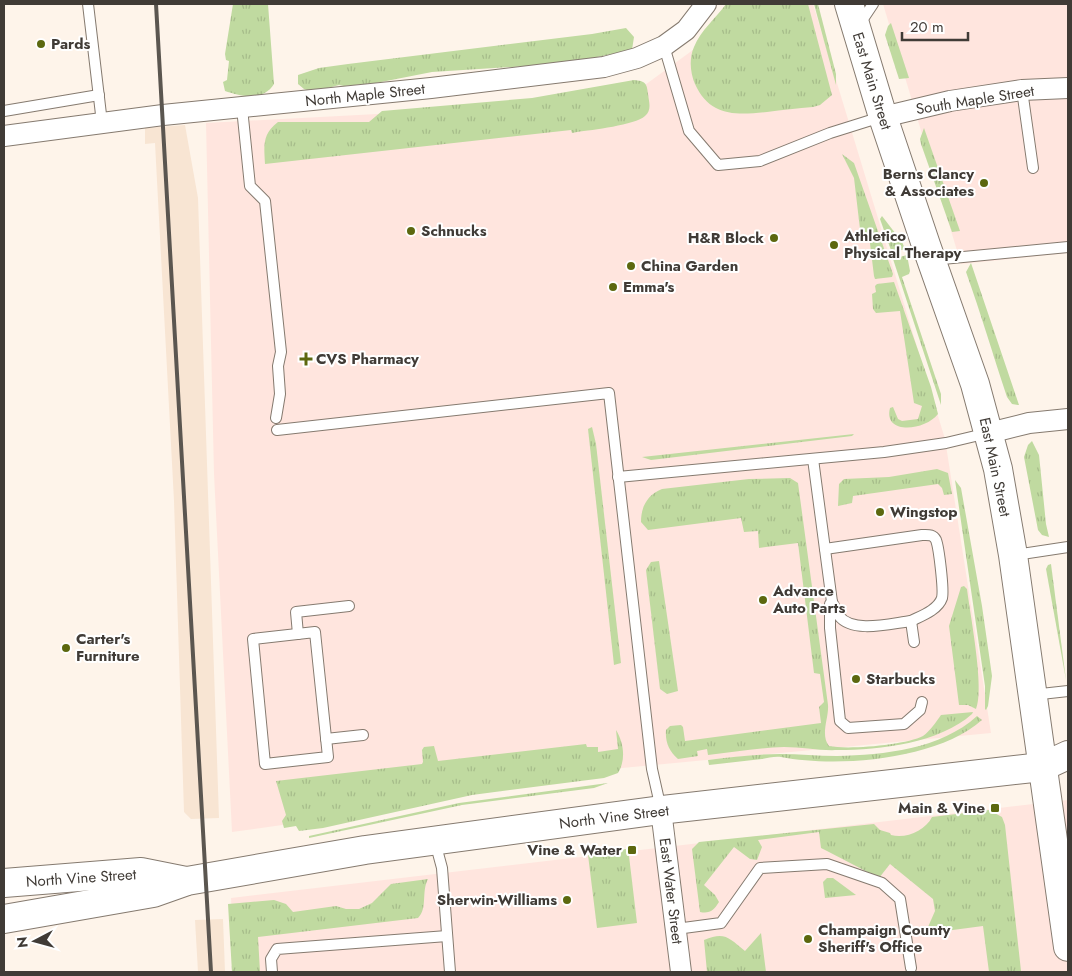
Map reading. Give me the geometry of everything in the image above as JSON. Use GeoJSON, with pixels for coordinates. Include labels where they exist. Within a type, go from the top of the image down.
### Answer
{"type":"FeatureCollection","features":[{"type":"Feature","properties":{"kind":"main road","name":"East Main Street"},"geometry":{"type":"LineString","coordinates":[[849,4],[883,117],[975,384],[998,469],[1013,555],[1031,695],[1068,947]]}},
{"type":"Feature","properties":{"kind":"main road"},"geometry":{"type":"LineString","coordinates":[[1042,767],[1068,755]]}},
{"type":"Feature","properties":{"kind":"main road","name":"North Vine Street"},"geometry":{"type":"LineString","coordinates":[[4,919],[153,893],[187,881],[365,850],[661,810],[1042,767]]}},
{"type":"Feature","properties":{"kind":"main road"},"geometry":{"type":"LineString","coordinates":[[1042,767],[1068,774]]}},
{"type":"Feature","properties":{"kind":"main road","name":"North Vine Street"},"geometry":{"type":"LineString","coordinates":[[4,883],[141,872],[187,881]]}},
{"type":"Feature","properties":{"kind":"street","name":"North Maple Street"},"geometry":{"type":"LineString","coordinates":[[4,136],[102,123],[604,67],[637,58],[664,46],[686,30],[706,4]]}},
{"type":"Feature","properties":{"kind":"street","name":"South Maple Street"},"geometry":{"type":"LineString","coordinates":[[883,117],[950,101],[1022,90],[1068,88]]}},
{"type":"Feature","properties":{"kind":"street"},"geometry":{"type":"LineString","coordinates":[[989,433],[1028,423],[1068,419]]}},
{"type":"Feature","properties":{"kind":"street","name":"East Water Street"},"geometry":{"type":"LineString","coordinates":[[661,810],[682,972]]}},
{"type":"Feature","properties":{"kind":"lane"},"geometry":{"type":"LineString","coordinates":[[88,4],[102,123]]}},
{"type":"Feature","properties":{"kind":"lane"},"geometry":{"type":"LineString","coordinates":[[856,30],[873,4]]}},
{"type":"Feature","properties":{"kind":"lane"},"geometry":{"type":"LineString","coordinates":[[664,46],[689,130],[718,165],[760,161],[830,133],[883,117]]}},
{"type":"Feature","properties":{"kind":"lane"},"geometry":{"type":"LineString","coordinates":[[1022,90],[1033,168]]}},
{"type":"Feature","properties":{"kind":"lane"},"geometry":{"type":"LineString","coordinates":[[4,111],[99,95]]}},
{"type":"Feature","properties":{"kind":"lane"},"geometry":{"type":"LineString","coordinates":[[242,108],[250,186],[264,201],[281,352],[278,366],[280,394],[276,418]]}},
{"type":"Feature","properties":{"kind":"lane"},"geometry":{"type":"LineString","coordinates":[[931,260],[1068,247]]}},
{"type":"Feature","properties":{"kind":"lane"},"geometry":{"type":"LineString","coordinates":[[277,430],[609,393],[652,769],[661,810]]}},
{"type":"Feature","properties":{"kind":"lane"},"geometry":{"type":"LineString","coordinates":[[618,478],[812,459],[946,443],[989,433]]}},
{"type":"Feature","properties":{"kind":"lane"},"geometry":{"type":"LineString","coordinates":[[812,459],[832,602],[839,616],[854,625],[866,626],[911,621],[933,609],[942,600],[943,587],[936,539],[931,535],[922,534],[825,549]]}},
{"type":"Feature","properties":{"kind":"lane"},"geometry":{"type":"LineString","coordinates":[[1013,555],[1068,547]]}},
{"type":"Feature","properties":{"kind":"lane"},"geometry":{"type":"LineString","coordinates":[[832,602],[830,604],[830,628],[840,720],[848,728],[904,724],[921,706]]}},
{"type":"Feature","properties":{"kind":"lane"},"geometry":{"type":"LineString","coordinates":[[298,634],[296,612],[349,606]]}},
{"type":"Feature","properties":{"kind":"lane"},"geometry":{"type":"LineString","coordinates":[[911,621],[914,642]]}},
{"type":"Feature","properties":{"kind":"lane"},"geometry":{"type":"LineString","coordinates":[[315,632],[326,739],[328,758],[265,764],[253,639],[315,632]]}},
{"type":"Feature","properties":{"kind":"lane"},"geometry":{"type":"LineString","coordinates":[[1031,695],[1068,691]]}},
{"type":"Feature","properties":{"kind":"lane"},"geometry":{"type":"LineString","coordinates":[[326,739],[363,736]]}},
{"type":"Feature","properties":{"kind":"lane"},"geometry":{"type":"LineString","coordinates":[[434,840],[442,868],[450,972]]}},
{"type":"Feature","properties":{"kind":"lane"},"geometry":{"type":"LineString","coordinates":[[676,929],[721,923],[760,868],[827,864],[882,883],[900,899],[912,968]]}},
{"type":"Feature","properties":{"kind":"lane"},"geometry":{"type":"LineString","coordinates":[[272,972],[270,959],[277,949],[447,936]]}},
{"type":"Feature","properties":{"kind":"shaded area"},"geometry":{"type":"Polygon","coordinates":[[[756,4],[813,4],[945,439],[991,733],[601,770],[339,817],[232,832],[214,474],[206,123],[623,101],[756,4]]]}},
{"type":"Feature","properties":{"kind":"shaded area"},"geometry":{"type":"Polygon","coordinates":[[[883,4],[1068,4],[1068,253],[961,264],[883,4]]]}},
{"type":"Feature","properties":{"kind":"shaded area"},"geometry":{"type":"Polygon","coordinates":[[[185,125],[198,198],[219,818],[191,819],[184,812],[174,501],[155,143],[145,144],[145,128],[185,125]]]}},
{"type":"Feature","properties":{"kind":"shaded area"},"geometry":{"type":"Polygon","coordinates":[[[1068,800],[1068,972],[235,972],[231,898],[1068,800]]]}},
{"type":"Feature","properties":{"kind":"shaded area"},"geometry":{"type":"Polygon","coordinates":[[[223,919],[225,972],[198,972],[195,920],[223,919]]]}},
{"type":"Feature","properties":{"kind":"green space"},"geometry":{"type":"Polygon","coordinates":[[[233,4],[268,4],[274,84],[269,90],[258,95],[244,96],[225,91],[223,82],[227,80],[229,61],[226,60],[225,54],[233,4]]]}},
{"type":"Feature","properties":{"kind":"green space"},"geometry":{"type":"Polygon","coordinates":[[[726,4],[808,4],[832,95],[820,105],[813,107],[745,114],[725,112],[708,103],[693,80],[691,56],[701,35],[726,4]]]}},
{"type":"Feature","properties":{"kind":"green space"},"geometry":{"type":"Polygon","coordinates":[[[814,4],[818,4],[836,74],[836,85],[814,4]]]}},
{"type":"Feature","properties":{"kind":"green space"},"geometry":{"type":"Polygon","coordinates":[[[891,23],[909,78],[899,79],[885,35],[891,23]]]}},
{"type":"Feature","properties":{"kind":"green space"},"geometry":{"type":"Polygon","coordinates":[[[626,28],[634,37],[632,50],[592,58],[527,66],[432,72],[376,83],[339,85],[313,92],[304,89],[298,84],[298,75],[319,68],[592,34],[626,28]]]}},
{"type":"Feature","properties":{"kind":"green space"},"geometry":{"type":"Polygon","coordinates":[[[634,80],[641,81],[646,85],[649,109],[645,116],[632,122],[572,133],[571,130],[265,164],[265,141],[269,131],[278,122],[369,122],[382,111],[532,98],[634,80]]]}},
{"type":"Feature","properties":{"kind":"green space"},"geometry":{"type":"Polygon","coordinates":[[[924,128],[960,231],[952,232],[921,144],[920,139],[924,128]]]}},
{"type":"Feature","properties":{"kind":"green space"},"geometry":{"type":"Polygon","coordinates":[[[842,154],[854,163],[893,274],[892,277],[875,279],[869,235],[861,232],[860,229],[854,178],[842,154]]]}},
{"type":"Feature","properties":{"kind":"green space"},"geometry":{"type":"Polygon","coordinates":[[[882,216],[902,242],[905,249],[892,253],[880,219],[882,216]]]}},
{"type":"Feature","properties":{"kind":"green space"},"geometry":{"type":"Polygon","coordinates":[[[907,255],[910,271],[909,274],[902,277],[941,394],[941,405],[893,259],[907,255]]]}},
{"type":"Feature","properties":{"kind":"green space"},"geometry":{"type":"Polygon","coordinates":[[[971,263],[1019,405],[1012,404],[1007,397],[966,272],[971,263]]]}},
{"type":"Feature","properties":{"kind":"green space"},"geometry":{"type":"Polygon","coordinates":[[[894,282],[931,387],[938,414],[932,420],[915,427],[906,428],[899,426],[893,423],[890,417],[890,408],[893,407],[898,419],[902,421],[918,419],[922,406],[914,403],[900,311],[876,313],[873,309],[872,294],[876,292],[875,286],[877,284],[894,282]]]}},
{"type":"Feature","properties":{"kind":"green space"},"geometry":{"type":"Polygon","coordinates":[[[592,427],[596,444],[621,663],[614,665],[588,429],[592,427]]]}},
{"type":"Feature","properties":{"kind":"green space"},"geometry":{"type":"Polygon","coordinates":[[[854,434],[852,436],[651,460],[642,457],[854,434]]]}},
{"type":"Feature","properties":{"kind":"green space"},"geometry":{"type":"Polygon","coordinates":[[[1032,441],[1039,455],[1049,537],[1042,535],[1038,530],[1024,457],[1028,445],[1032,441]]]}},
{"type":"Feature","properties":{"kind":"green space"},"geometry":{"type":"Polygon","coordinates":[[[937,469],[948,473],[952,494],[944,495],[942,488],[938,484],[853,496],[852,503],[838,506],[839,484],[844,479],[889,477],[937,469]]]}},
{"type":"Feature","properties":{"kind":"green space"},"geometry":{"type":"Polygon","coordinates":[[[790,478],[798,483],[828,705],[825,736],[829,746],[863,747],[904,742],[923,736],[941,715],[973,712],[959,724],[943,732],[909,743],[855,750],[784,747],[708,755],[707,749],[697,751],[698,756],[678,759],[672,753],[667,742],[666,730],[670,726],[681,725],[683,727],[685,741],[821,723],[819,707],[824,702],[820,674],[814,673],[798,543],[759,548],[758,531],[744,532],[741,518],[648,530],[641,522],[642,511],[649,498],[662,489],[749,479],[790,478]]]}},
{"type":"Feature","properties":{"kind":"green space"},"geometry":{"type":"Polygon","coordinates":[[[955,480],[961,488],[982,606],[992,676],[986,710],[985,686],[955,480]]]}},
{"type":"Feature","properties":{"kind":"green space"},"geometry":{"type":"Polygon","coordinates":[[[659,561],[678,691],[667,694],[660,689],[646,570],[651,562],[659,561]]]}},
{"type":"Feature","properties":{"kind":"green space"},"geometry":{"type":"Polygon","coordinates":[[[1051,564],[1066,680],[1046,569],[1051,564]]]}},
{"type":"Feature","properties":{"kind":"green space"},"geometry":{"type":"Polygon","coordinates":[[[964,586],[967,589],[978,669],[979,685],[976,709],[968,705],[959,705],[949,626],[961,587],[964,586]]]}},
{"type":"Feature","properties":{"kind":"green space"},"geometry":{"type":"Polygon","coordinates":[[[977,716],[982,720],[963,734],[939,744],[886,758],[830,761],[776,757],[709,765],[708,760],[762,755],[837,756],[892,752],[929,743],[947,736],[977,716]]]}},
{"type":"Feature","properties":{"kind":"green space"},"geometry":{"type":"Polygon","coordinates":[[[616,730],[622,746],[621,768],[618,773],[604,778],[472,795],[323,828],[299,831],[296,826],[284,828],[282,821],[286,815],[276,781],[422,764],[422,750],[424,747],[434,746],[438,761],[586,744],[587,747],[598,747],[598,752],[618,749],[616,730]]]}},
{"type":"Feature","properties":{"kind":"green space"},"geometry":{"type":"Polygon","coordinates":[[[608,783],[594,788],[462,805],[309,838],[309,836],[459,803],[608,783]]]}},
{"type":"Feature","properties":{"kind":"green space"},"geometry":{"type":"Polygon","coordinates":[[[989,810],[1002,817],[1005,825],[1021,971],[989,972],[983,926],[930,933],[928,927],[935,911],[933,899],[890,864],[879,878],[821,848],[819,832],[758,840],[762,847],[757,860],[750,859],[734,847],[704,885],[715,895],[719,902],[711,911],[700,912],[692,849],[699,842],[874,824],[880,830],[891,835],[903,836],[920,830],[932,817],[989,810]]]}},
{"type":"Feature","properties":{"kind":"green space"},"geometry":{"type":"Polygon","coordinates":[[[626,849],[627,856],[629,856],[637,923],[597,928],[588,855],[626,849]]]}},
{"type":"Feature","properties":{"kind":"green space"},"geometry":{"type":"Polygon","coordinates":[[[827,878],[833,878],[856,895],[825,898],[823,882],[827,878]]]}},
{"type":"Feature","properties":{"kind":"green space"},"geometry":{"type":"Polygon","coordinates":[[[428,879],[423,910],[418,918],[258,937],[260,972],[232,972],[228,904],[274,900],[286,904],[293,912],[336,906],[346,909],[359,909],[372,903],[391,884],[428,879]]]}},
{"type":"Feature","properties":{"kind":"green space"},"geometry":{"type":"Polygon","coordinates":[[[761,933],[766,972],[707,972],[704,940],[717,936],[726,937],[745,951],[761,933]]]}},
{"type":"Feature","properties":{"kind":"railway"},"geometry":{"type":"LineString","coordinates":[[156,4],[211,972]]}},
{"type":"Feature","properties":{"kind":"place","name":"Pards"},"geometry":{"type":"Point","coordinates":[41,44]}},
{"type":"Feature","properties":{"kind":"place","name":"Berns Clancy & Associates"},"geometry":{"type":"Point","coordinates":[984,183]}},
{"type":"Feature","properties":{"kind":"place","name":"Schnucks"},"geometry":{"type":"Point","coordinates":[411,231]}},
{"type":"Feature","properties":{"kind":"place","name":"H&R Block"},"geometry":{"type":"Point","coordinates":[774,238]}},
{"type":"Feature","properties":{"kind":"place","name":"Athletico Physical Therapy"},"geometry":{"type":"Point","coordinates":[834,245]}},
{"type":"Feature","properties":{"kind":"place","name":"China Garden"},"geometry":{"type":"Point","coordinates":[631,266]}},
{"type":"Feature","properties":{"kind":"place","name":"Emma's"},"geometry":{"type":"Point","coordinates":[613,287]}},
{"type":"Feature","properties":{"kind":"place","name":"CVS Pharmacy"},"geometry":{"type":"Point","coordinates":[306,359]}},
{"type":"Feature","properties":{"kind":"place","name":"Wingstop"},"geometry":{"type":"Point","coordinates":[880,512]}},
{"type":"Feature","properties":{"kind":"place","name":"Advance Auto Parts"},"geometry":{"type":"Point","coordinates":[763,600]}},
{"type":"Feature","properties":{"kind":"place","name":"Carter's Furniture"},"geometry":{"type":"Point","coordinates":[66,648]}},
{"type":"Feature","properties":{"kind":"place","name":"Starbucks"},"geometry":{"type":"Point","coordinates":[856,679]}},
{"type":"Feature","properties":{"kind":"place","name":"Main & Vine"},"geometry":{"type":"Point","coordinates":[995,808]}},
{"type":"Feature","properties":{"kind":"place","name":"Vine & Water"},"geometry":{"type":"Point","coordinates":[632,850]}},
{"type":"Feature","properties":{"kind":"place","name":"Sherwin-Williams"},"geometry":{"type":"Point","coordinates":[567,900]}},
{"type":"Feature","properties":{"kind":"place","name":"Champaign County Sheriff's Office"},"geometry":{"type":"Point","coordinates":[808,939]}}]}
